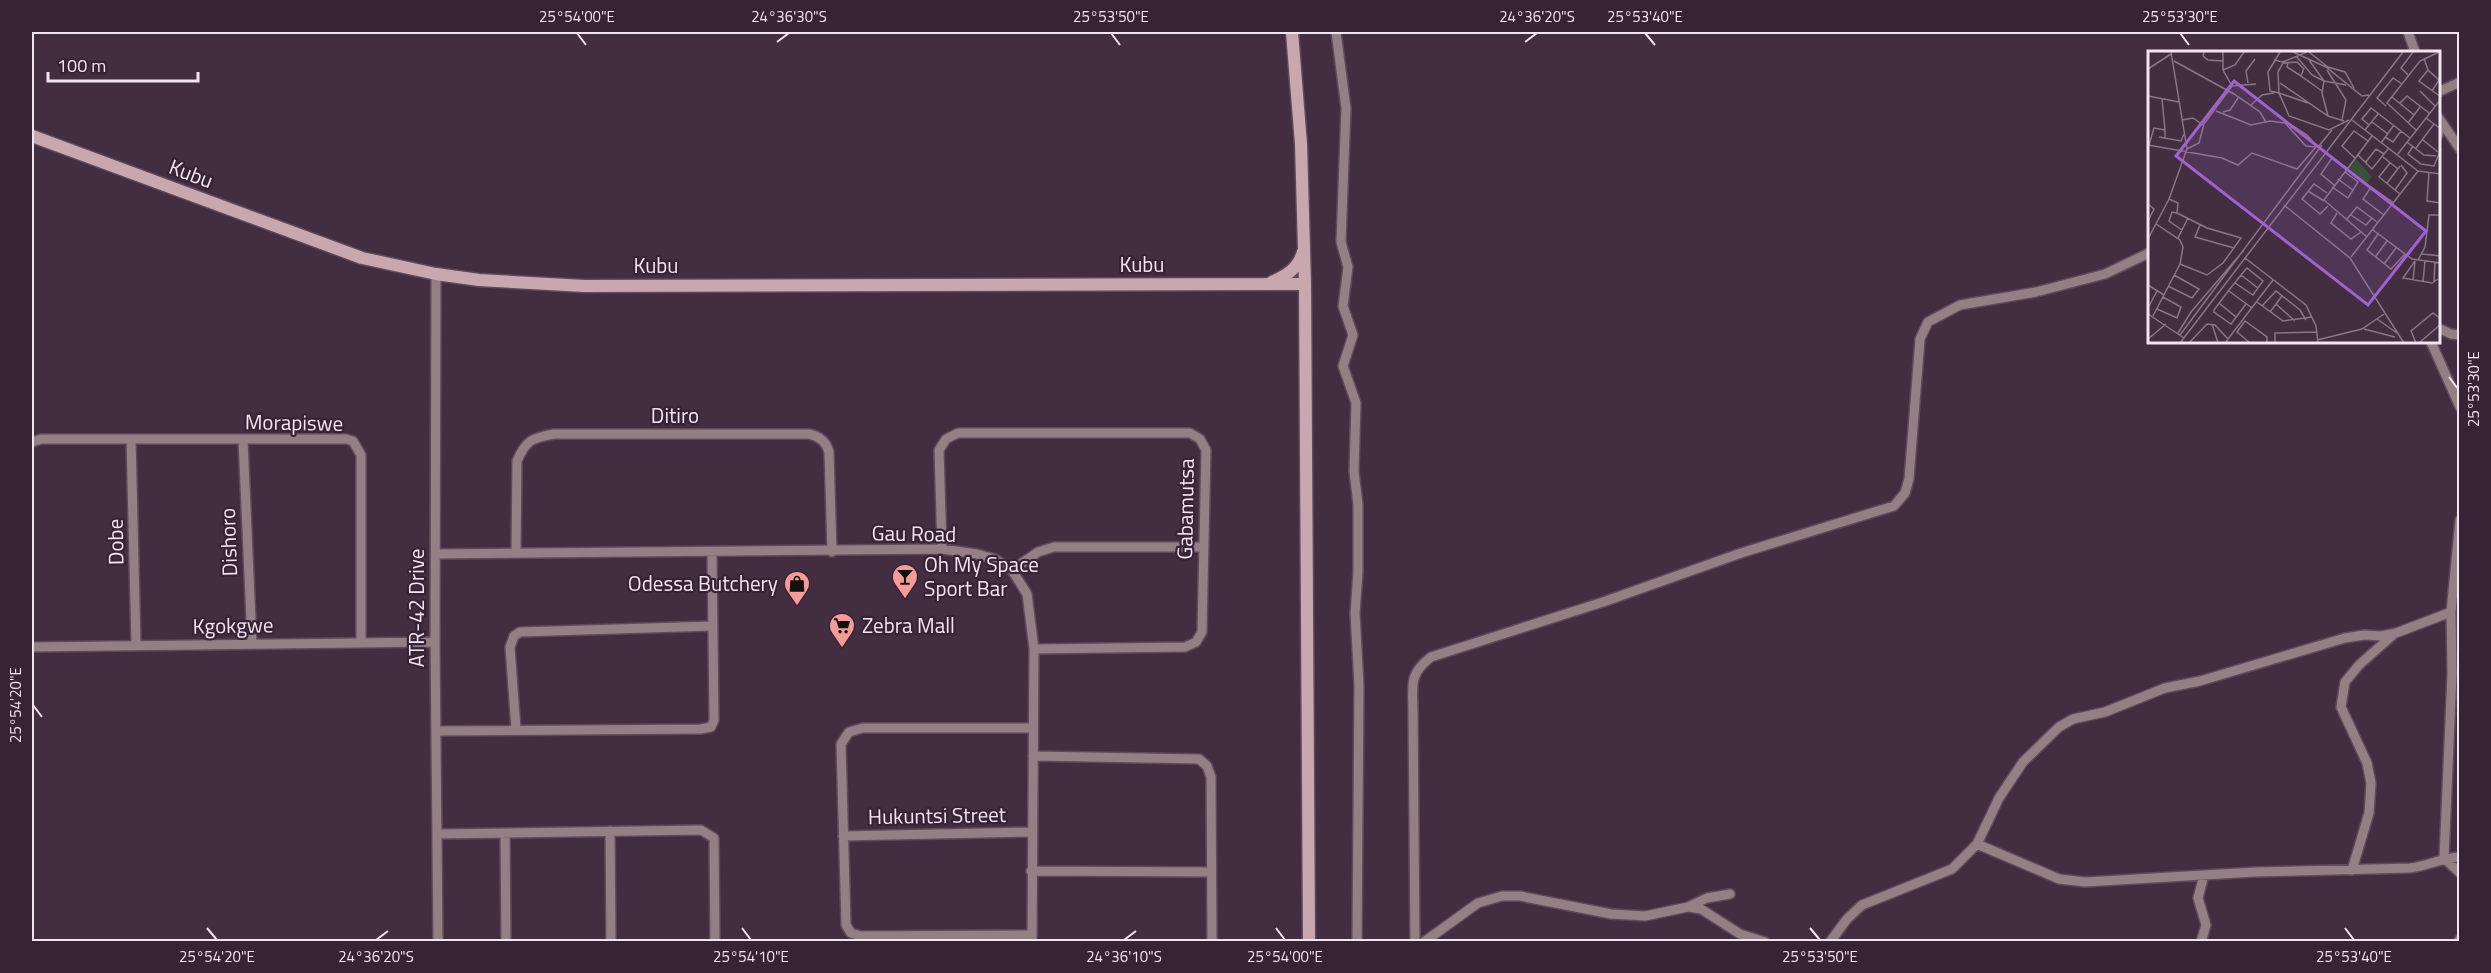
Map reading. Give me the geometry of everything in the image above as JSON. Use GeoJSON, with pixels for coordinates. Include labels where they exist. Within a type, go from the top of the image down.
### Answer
{"type":"FeatureCollection","features":[{"type":"Feature","properties":{"kind":"main road"},"geometry":{"type":"LineString","coordinates":[[1292,32],[1301,144],[1305,284],[1309,942]]}},
{"type":"Feature","properties":{"kind":"main road","name":"Kubu"},"geometry":{"type":"LineString","coordinates":[[32,136],[362,258],[436,274],[479,280],[584,286],[1305,284]]}},
{"type":"Feature","properties":{"kind":"main road"},"geometry":{"type":"LineString","coordinates":[[1268,284],[1285,276],[1298,265],[1304,248]]}},
{"type":"Feature","properties":{"kind":"street"},"geometry":{"type":"LineString","coordinates":[[1336,32],[1346,108],[1341,242],[1348,267],[1343,306],[1353,335],[1343,366],[1356,403],[1354,471],[1358,505],[1358,582],[1355,613],[1359,686],[1357,942]]}},
{"type":"Feature","properties":{"kind":"street"},"geometry":{"type":"LineString","coordinates":[[2408,32],[2415,51]]}},
{"type":"Feature","properties":{"kind":"street"},"geometry":{"type":"LineString","coordinates":[[2440,92],[2460,82]]}},
{"type":"Feature","properties":{"kind":"street"},"geometry":{"type":"LineString","coordinates":[[2440,119],[2460,149]]}},
{"type":"Feature","properties":{"kind":"street"},"geometry":{"type":"LineString","coordinates":[[1415,942],[1413,679],[1417,668],[1431,657],[1603,602],[1741,553],[1894,506],[1905,493],[1909,479],[1920,339],[1928,322],[1960,305],[2036,292],[2105,274],[2148,253]]}},
{"type":"Feature","properties":{"kind":"street","name":"ATR-42 Drive"},"geometry":{"type":"LineString","coordinates":[[436,274],[435,642],[438,942]]}},
{"type":"Feature","properties":{"kind":"street"},"geometry":{"type":"LineString","coordinates":[[2440,328],[2451,334],[2460,335]]}},
{"type":"Feature","properties":{"kind":"street"},"geometry":{"type":"LineString","coordinates":[[2432,344],[2460,407]]}},
{"type":"Feature","properties":{"kind":"street","name":"Gabamutsa"},"geometry":{"type":"LineString","coordinates":[[942,549],[939,450],[946,439],[958,433],[1190,433],[1200,439],[1206,450],[1202,632],[1196,642],[1185,647],[1034,649]]}},
{"type":"Feature","properties":{"kind":"street","name":"Ditiro"},"geometry":{"type":"LineString","coordinates":[[516,553],[517,461],[522,448],[530,441],[554,434],[808,434],[816,436],[822,439],[829,452],[832,552]]}},
{"type":"Feature","properties":{"kind":"street","name":"Morapiswe"},"geometry":{"type":"LineString","coordinates":[[32,442],[41,439],[346,439],[353,441],[360,450],[361,642]]}},
{"type":"Feature","properties":{"kind":"street","name":"Dobe"},"geometry":{"type":"LineString","coordinates":[[131,439],[136,645]]}},
{"type":"Feature","properties":{"kind":"street","name":"Dishoro"},"geometry":{"type":"LineString","coordinates":[[243,440],[252,643]]}},
{"type":"Feature","properties":{"kind":"street"},"geometry":{"type":"LineString","coordinates":[[2460,520],[2451,612],[2452,674],[2444,858],[2460,873]]}},
{"type":"Feature","properties":{"kind":"street"},"geometry":{"type":"LineString","coordinates":[[1033,728],[863,728],[849,732],[841,744],[846,925],[851,933],[861,936],[1032,938],[1034,649],[1027,594],[1012,570],[1038,552],[1054,547],[1204,547]]}},
{"type":"Feature","properties":{"kind":"street","name":"Gau Road"},"geometry":{"type":"LineString","coordinates":[[435,554],[832,552],[942,549],[995,559],[1012,570]]}},
{"type":"Feature","properties":{"kind":"street"},"geometry":{"type":"LineString","coordinates":[[436,731],[701,729],[711,727],[714,720],[712,552]]}},
{"type":"Feature","properties":{"kind":"street"},"geometry":{"type":"LineString","coordinates":[[1832,941],[1847,919],[1862,905],[1952,870],[1977,844],[1999,798],[2023,762],[2059,727],[2073,719],[2105,712],[2165,688],[2200,681],[2345,638],[2396,633],[2451,612]]}},
{"type":"Feature","properties":{"kind":"street"},"geometry":{"type":"LineString","coordinates":[[516,729],[510,647],[514,636],[520,632],[713,626]]}},
{"type":"Feature","properties":{"kind":"street"},"geometry":{"type":"LineString","coordinates":[[2352,870],[2369,813],[2371,783],[2367,763],[2341,707],[2345,682],[2359,665],[2396,633]]}},
{"type":"Feature","properties":{"kind":"street","name":"Kgokgwe"},"geometry":{"type":"LineString","coordinates":[[32,647],[435,642]]}},
{"type":"Feature","properties":{"kind":"street"},"geometry":{"type":"LineString","coordinates":[[1033,756],[1199,759],[1207,766],[1211,777],[1212,942]]}},
{"type":"Feature","properties":{"kind":"street"},"geometry":{"type":"LineString","coordinates":[[438,834],[701,830],[714,838],[715,942]]}},
{"type":"Feature","properties":{"kind":"street"},"geometry":{"type":"LineString","coordinates":[[610,831],[611,942]]}},
{"type":"Feature","properties":{"kind":"street","name":"Hukuntsi Street"},"geometry":{"type":"LineString","coordinates":[[843,836],[1031,832]]}},
{"type":"Feature","properties":{"kind":"street"},"geometry":{"type":"LineString","coordinates":[[505,834],[506,942]]}},
{"type":"Feature","properties":{"kind":"street"},"geometry":{"type":"LineString","coordinates":[[1977,844],[2059,879],[2085,882],[2313,869],[2410,868],[2444,858],[2460,857]]}},
{"type":"Feature","properties":{"kind":"street"},"geometry":{"type":"LineString","coordinates":[[1031,871],[1211,872]]}},
{"type":"Feature","properties":{"kind":"street"},"geometry":{"type":"LineString","coordinates":[[2201,942],[2206,925],[2198,898],[2204,875]]}},
{"type":"Feature","properties":{"kind":"street"},"geometry":{"type":"LineString","coordinates":[[1424,942],[1478,903],[1502,896],[1520,896],[1622,915],[1645,916],[1688,907],[1707,898],[1730,894]]}},
{"type":"Feature","properties":{"kind":"street"},"geometry":{"type":"LineString","coordinates":[[1688,907],[1701,909],[1739,938],[1765,942]]}},
{"type":"Feature","properties":{"kind":"place","name":"Oh My Space Sport Bar"},"geometry":{"type":"Point","coordinates":[905,600]}},
{"type":"Feature","properties":{"kind":"place","name":"Odessa Butchery"},"geometry":{"type":"Point","coordinates":[797,607]}},
{"type":"Feature","properties":{"kind":"place","name":"Zebra Mall"},"geometry":{"type":"Point","coordinates":[842,649]}}]}
